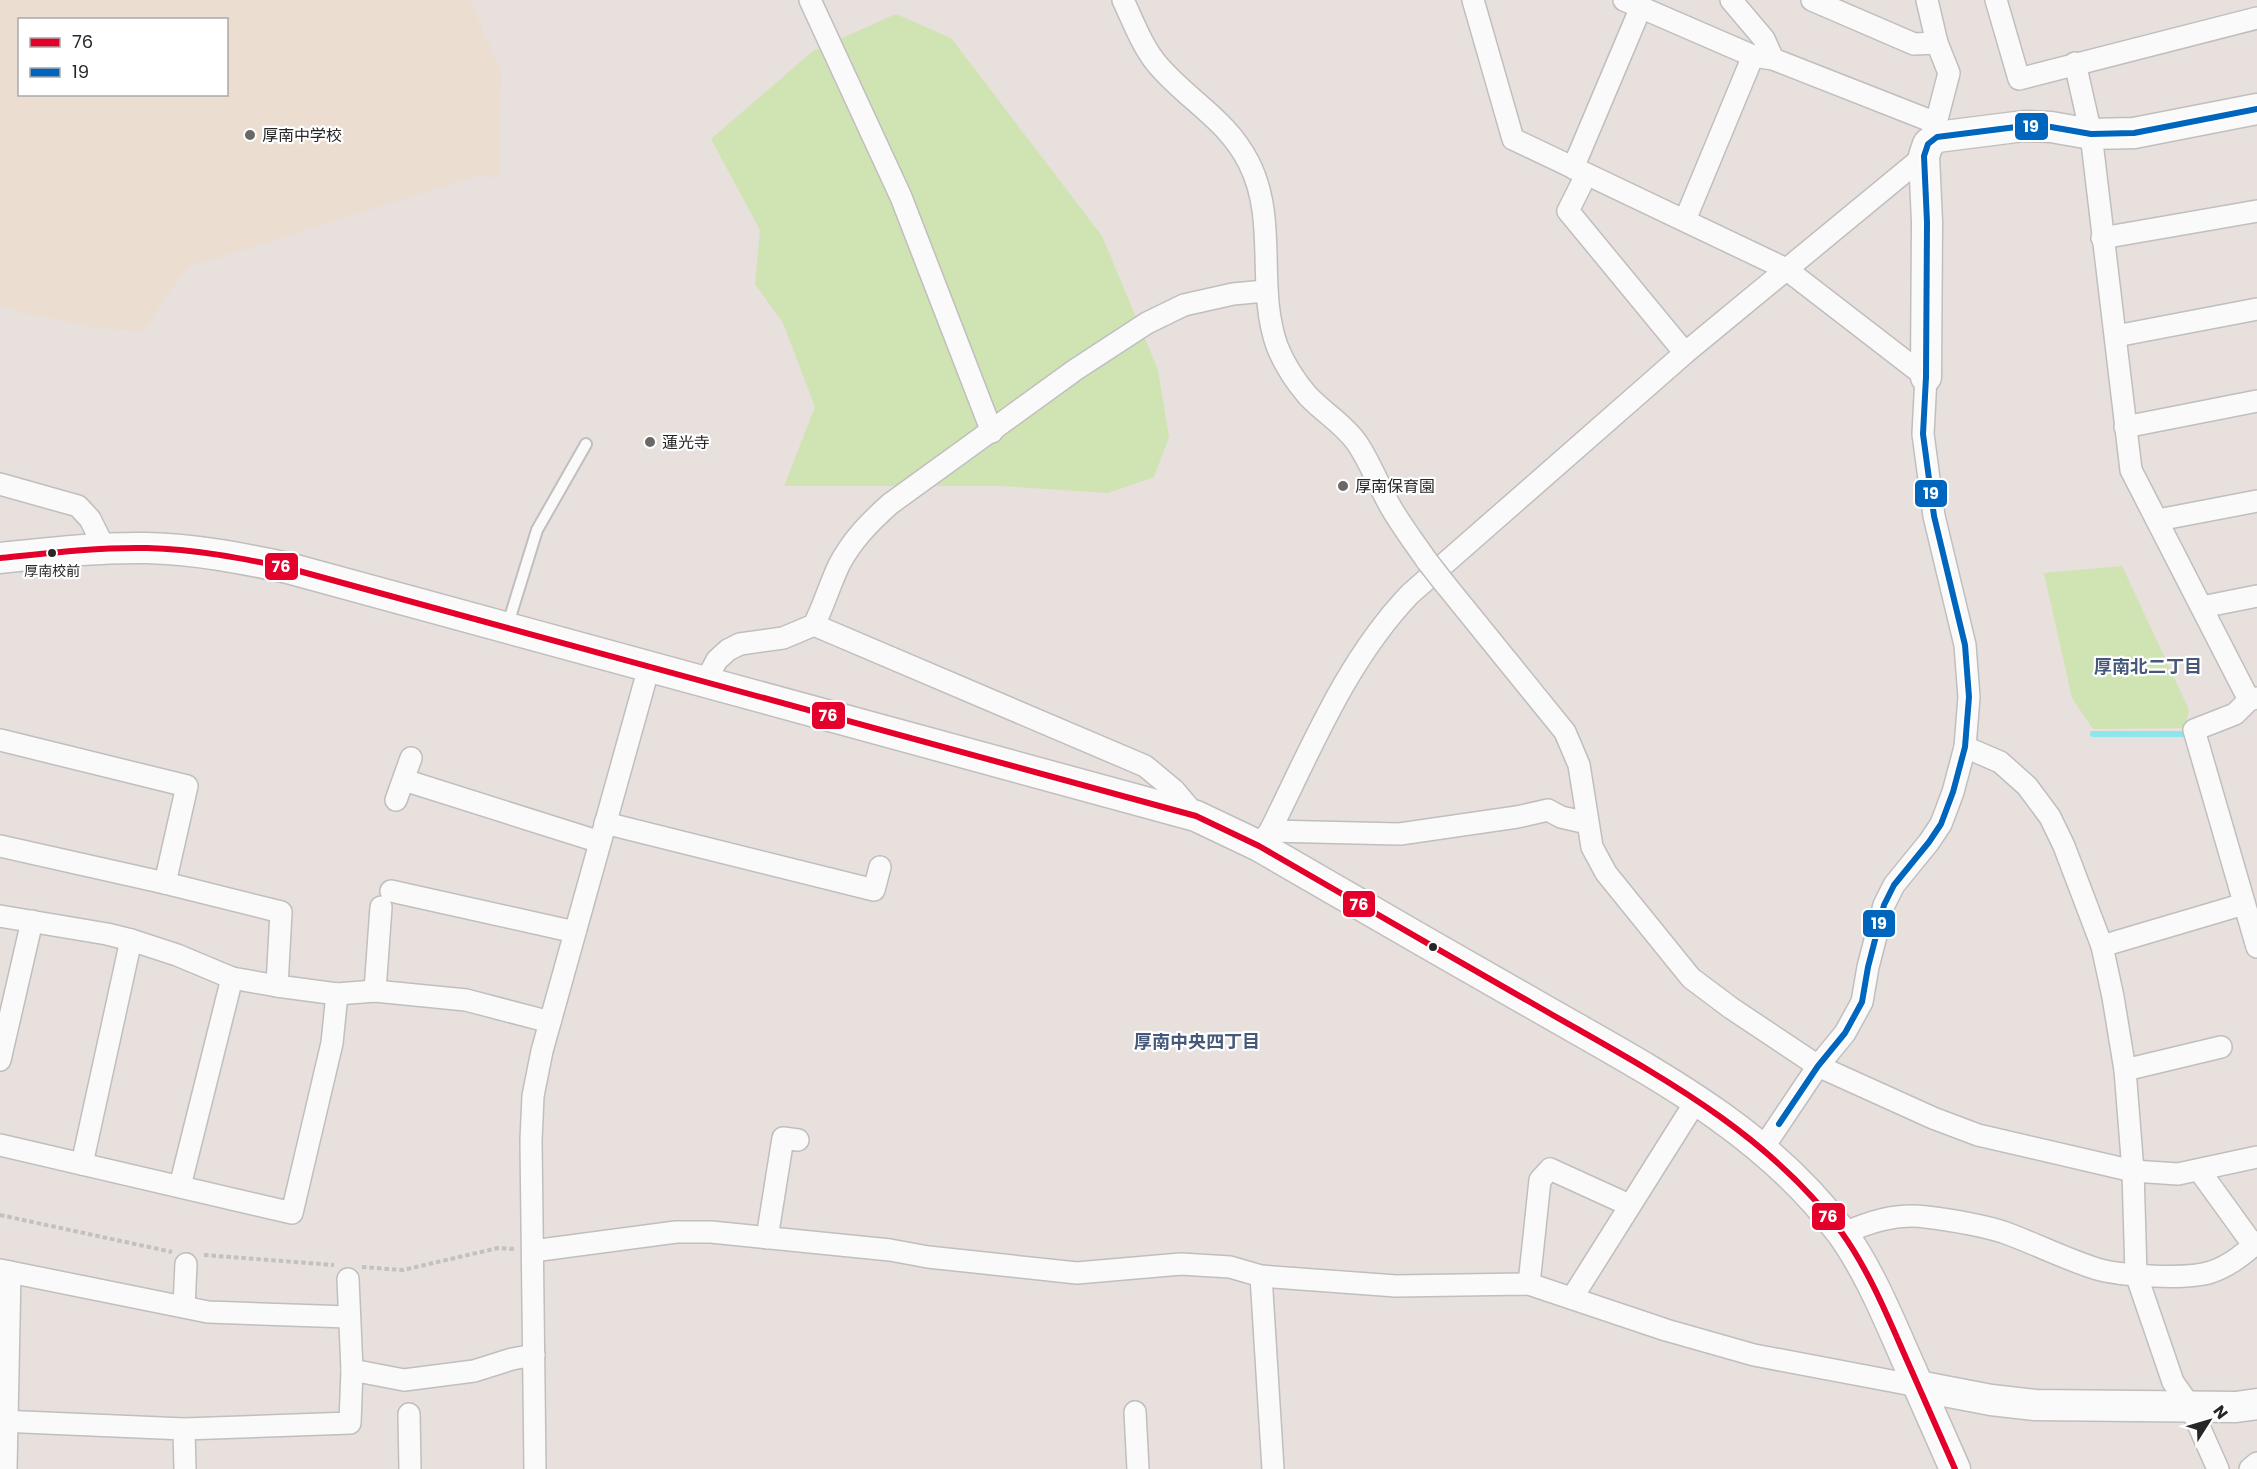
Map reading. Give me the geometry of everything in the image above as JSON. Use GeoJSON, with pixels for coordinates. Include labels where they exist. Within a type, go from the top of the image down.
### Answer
{"type":"FeatureCollection","features":[{"type":"Feature","properties":{"kind":"street"},"geometry":{"type":"LineString","coordinates":[[810,0],[901,197],[992,432]]}},
{"type":"Feature","properties":{"kind":"street"},"geometry":{"type":"LineString","coordinates":[[1123,0],[1155,62],[1173,82],[1221,123],[1240,145],[1251,166],[1260,189],[1264,216],[1267,253],[1266,291],[1277,345],[1291,373],[1309,397],[1333,417],[1357,442],[1389,504],[1427,561],[1565,732],[1579,765],[1592,847],[1606,873],[1691,978],[1731,1008],[1818,1066],[1958,1129],[2008,1143],[2133,1171],[2178,1174],[2257,1157]]}},
{"type":"Feature","properties":{"kind":"street"},"geometry":{"type":"LineString","coordinates":[[1473,0],[1514,139],[1786,269],[1926,377]]}},
{"type":"Feature","properties":{"kind":"street"},"geometry":{"type":"LineString","coordinates":[[1685,220],[1763,57],[1764,39],[1731,0]]}},
{"type":"Feature","properties":{"kind":"street"},"geometry":{"type":"LineString","coordinates":[[1812,0],[1914,44],[1937,43]]}},
{"type":"Feature","properties":{"kind":"street"},"geometry":{"type":"LineString","coordinates":[[1763,1148],[1818,1066],[1845,1033],[1862,1002],[1868,967],[1884,905],[1894,885],[1941,824],[1953,792],[1965,747],[1969,697],[1965,645],[1934,516],[1923,434],[1926,377],[1927,222],[1932,139],[1949,73],[1937,43],[1927,0]]}},
{"type":"Feature","properties":{"kind":"street"},"geometry":{"type":"LineString","coordinates":[[1996,0],[2019,80],[2075,63],[2257,18]]}},
{"type":"Feature","properties":{"kind":"street"},"geometry":{"type":"LineString","coordinates":[[1685,353],[1568,211],[1632,4],[1763,57],[1932,139]]}},
{"type":"Feature","properties":{"kind":"street"},"geometry":{"type":"LineString","coordinates":[[2075,63],[2091,134],[2131,470],[2253,699],[2235,714],[2194,730],[2257,946]]}},
{"type":"Feature","properties":{"kind":"street"},"geometry":{"type":"LineString","coordinates":[[1265,838],[1349,673],[1390,614],[1436,570],[1685,353],[1786,269],[1932,139],[2024,126],[2051,127],[2091,134],[2134,133],[2257,109]]}},
{"type":"Feature","properties":{"kind":"street"},"geometry":{"type":"LineString","coordinates":[[2102,238],[2257,211]]}},
{"type":"Feature","properties":{"kind":"street"},"geometry":{"type":"LineString","coordinates":[[705,682],[717,660],[728,650],[740,644],[783,638],[814,625],[841,562],[852,543],[867,525],[890,504],[1075,370],[1147,323],[1184,305],[1233,294],[1266,291]]}},
{"type":"Feature","properties":{"kind":"street"},"geometry":{"type":"LineString","coordinates":[[2115,336],[2257,309]]}},
{"type":"Feature","properties":{"kind":"street"},"geometry":{"type":"LineString","coordinates":[[2125,427],[2257,401]]}},
{"type":"Feature","properties":{"kind":"street"},"geometry":{"type":"LineString","coordinates":[[0,484],[78,506],[90,519],[105,549]]}},
{"type":"Feature","properties":{"kind":"street"},"geometry":{"type":"LineString","coordinates":[[2158,520],[2257,501]]}},
{"type":"Feature","properties":{"kind":"street"},"geometry":{"type":"LineString","coordinates":[[0,558],[105,549],[146,548],[237,557],[347,583],[1196,816],[1265,838],[1680,1089],[1763,1148],[1793,1176],[1842,1234],[1886,1312],[1955,1469]]}},
{"type":"Feature","properties":{"kind":"street"},"geometry":{"type":"LineString","coordinates":[[2202,607],[2257,596]]}},
{"type":"Feature","properties":{"kind":"street"},"geometry":{"type":"LineString","coordinates":[[814,625],[1145,766],[1174,790],[1196,816]]}},
{"type":"Feature","properties":{"kind":"street"},"geometry":{"type":"LineString","coordinates":[[535,1469],[531,1140],[533,1096],[542,1051],[649,667]]}},
{"type":"Feature","properties":{"kind":"street"},"geometry":{"type":"LineString","coordinates":[[0,740],[187,786],[165,883]]}},
{"type":"Feature","properties":{"kind":"street"},"geometry":{"type":"LineString","coordinates":[[1965,747],[2000,762],[2027,786],[2050,816],[2068,856],[2102,946],[2114,997],[2125,1070],[2133,1171],[2136,1274],[2173,1382],[2190,1406],[2218,1469]]}},
{"type":"Feature","properties":{"kind":"street"},"geometry":{"type":"LineString","coordinates":[[396,800],[411,758]]}},
{"type":"Feature","properties":{"kind":"street"},"geometry":{"type":"LineString","coordinates":[[404,780],[602,833],[874,890],[880,867]]}},
{"type":"Feature","properties":{"kind":"street"},"geometry":{"type":"LineString","coordinates":[[1265,838],[1400,834],[1548,810],[1561,818],[1587,823]]}},
{"type":"Feature","properties":{"kind":"street"},"geometry":{"type":"LineString","coordinates":[[0,846],[165,883],[280,912],[277,987]]}},
{"type":"Feature","properties":{"kind":"street"},"geometry":{"type":"LineString","coordinates":[[375,991],[386,899],[575,932]]}},
{"type":"Feature","properties":{"kind":"street"},"geometry":{"type":"LineString","coordinates":[[2102,946],[2244,904]]}},
{"type":"Feature","properties":{"kind":"street"},"geometry":{"type":"LineString","coordinates":[[0,916],[131,940],[177,955],[232,978],[277,987],[337,994],[375,991],[466,1000],[550,1022]]}},
{"type":"Feature","properties":{"kind":"street"},"geometry":{"type":"LineString","coordinates":[[0,1060],[32,921]]}},
{"type":"Feature","properties":{"kind":"street"},"geometry":{"type":"LineString","coordinates":[[82,1164],[131,940]]}},
{"type":"Feature","properties":{"kind":"street"},"geometry":{"type":"LineString","coordinates":[[180,1186],[232,978]]}},
{"type":"Feature","properties":{"kind":"street"},"geometry":{"type":"LineString","coordinates":[[0,1145],[292,1213],[332,1043],[337,994]]}},
{"type":"Feature","properties":{"kind":"street"},"geometry":{"type":"LineString","coordinates":[[2125,1070],[2221,1047]]}},
{"type":"Feature","properties":{"kind":"street"},"geometry":{"type":"LineString","coordinates":[[1572,1298],[1696,1101]]}},
{"type":"Feature","properties":{"kind":"street"},"geometry":{"type":"LineString","coordinates":[[767,1238],[783,1138],[798,1140]]}},
{"type":"Feature","properties":{"kind":"street"},"geometry":{"type":"LineString","coordinates":[[1529,1284],[1540,1180],[1550,1169],[1629,1205]]}},
{"type":"Feature","properties":{"kind":"street"},"geometry":{"type":"LineString","coordinates":[[1842,1234],[1871,1221],[1894,1217],[1925,1216],[2000,1232],[2098,1269],[2136,1274],[2185,1276],[2211,1272],[2229,1263],[2255,1244],[2199,1170]]}},
{"type":"Feature","properties":{"kind":"street"},"geometry":{"type":"LineString","coordinates":[[532,1251],[676,1232],[711,1232],[890,1250],[928,1257],[1077,1274],[1180,1264],[1230,1267],[1261,1276],[1396,1286],[1529,1284],[1666,1330],[1754,1355],[1991,1400],[2035,1406],[2236,1407],[2257,1404]]}},
{"type":"Feature","properties":{"kind":"street"},"geometry":{"type":"LineString","coordinates":[[184,1307],[188,1257]]}},
{"type":"Feature","properties":{"kind":"street"},"geometry":{"type":"LineString","coordinates":[[3,1421],[184,1429],[350,1423],[352,1370],[348,1317],[349,1270]]}},
{"type":"Feature","properties":{"kind":"street"},"geometry":{"type":"LineString","coordinates":[[6,1469],[3,1421],[5,1271],[208,1312],[348,1317]]}},
{"type":"Feature","properties":{"kind":"street"},"geometry":{"type":"LineString","coordinates":[[1261,1276],[1273,1469]]}},
{"type":"Feature","properties":{"kind":"street"},"geometry":{"type":"LineString","coordinates":[[352,1370],[404,1380],[474,1371],[512,1359],[534,1355]]}},
{"type":"Feature","properties":{"kind":"street"},"geometry":{"type":"LineString","coordinates":[[1135,1412],[1138,1469]]}},
{"type":"Feature","properties":{"kind":"street"},"geometry":{"type":"LineString","coordinates":[[409,1414],[410,1469]]}},
{"type":"Feature","properties":{"kind":"street"},"geometry":{"type":"LineString","coordinates":[[184,1429],[185,1469]]}},
{"type":"Feature","properties":{"kind":"street"},"geometry":{"type":"LineString","coordinates":[[2250,1469],[2257,1463]]}},
{"type":"Feature","properties":{"kind":"lane"},"geometry":{"type":"LineString","coordinates":[[507,627],[537,530],[586,444]]}},
{"type":"Feature","properties":{"kind":"path"},"geometry":{"type":"LineString","coordinates":[[0,1215],[188,1257],[349,1270],[403,1270],[498,1248],[532,1251]]}},
{"type":"Feature","properties":{"kind":"shaded area","name":"厚南中学校"},"geometry":{"type":"Polygon","coordinates":[[[0,0],[470,0],[501,72],[499,178],[479,175],[189,267],[171,289],[144,331],[98,328],[24,313],[0,305],[0,0]]]}},
{"type":"Feature","properties":{"kind":"green space"},"geometry":{"type":"Polygon","coordinates":[[[896,14],[951,38],[1102,236],[1158,370],[1169,437],[1154,477],[1108,493],[1001,486],[784,486],[815,407],[783,323],[755,284],[760,230],[711,139],[813,51],[896,14]]]}},
{"type":"Feature","properties":{"kind":"green space"},"geometry":{"type":"Polygon","coordinates":[[[2122,566],[2189,710],[2185,728],[2093,729],[2072,698],[2044,573],[2122,566]]]}},
{"type":"Feature","properties":{"kind":"waterway"},"geometry":{"type":"LineString","coordinates":[[2093,734],[2183,734]]}},
{"type":"Feature","properties":{"kind":"transit line","name":"19"},"geometry":{"type":"LineString","coordinates":[[1779,1124],[1818,1066],[1845,1033],[1862,1002],[1868,967],[1884,905],[1894,885],[1941,824],[1953,792],[1965,747],[1969,697],[1965,645],[1934,516],[1923,434],[1926,377],[1927,222],[1924,156],[1928,144],[1937,137],[2024,126],[2051,127],[2091,134],[2134,133],[2257,109]]}},
{"type":"Feature","properties":{"kind":"transit line","name":"76"},"geometry":{"type":"LineString","coordinates":[[0,558],[92,549],[147,548],[218,555],[288,568],[1196,816],[1259,846],[1661,1078],[1740,1131],[1777,1162],[1811,1195],[1842,1233],[1860,1260],[1882,1304],[1955,1469]]}},
{"type":"Feature","properties":{"kind":"place","name":"厚南中学校"},"geometry":{"type":"Point","coordinates":[250,135]}},
{"type":"Feature","properties":{"kind":"place","name":"蓮光寺"},"geometry":{"type":"Point","coordinates":[650,442]}},
{"type":"Feature","properties":{"kind":"place","name":"厚南保育園"},"geometry":{"type":"Point","coordinates":[1343,486]}},
{"type":"Feature","properties":{"kind":"place","name":"厚南校前"},"geometry":{"type":"Point","coordinates":[52,553]}},
{"type":"Feature","properties":{"kind":"district","name":"厚南北二丁目"},"geometry":{"type":"Point","coordinates":[2148,667]}},
{"type":"Feature","properties":{"kind":"district","name":"厚南中央四丁目"},"geometry":{"type":"Point","coordinates":[1197,1042]}}]}
